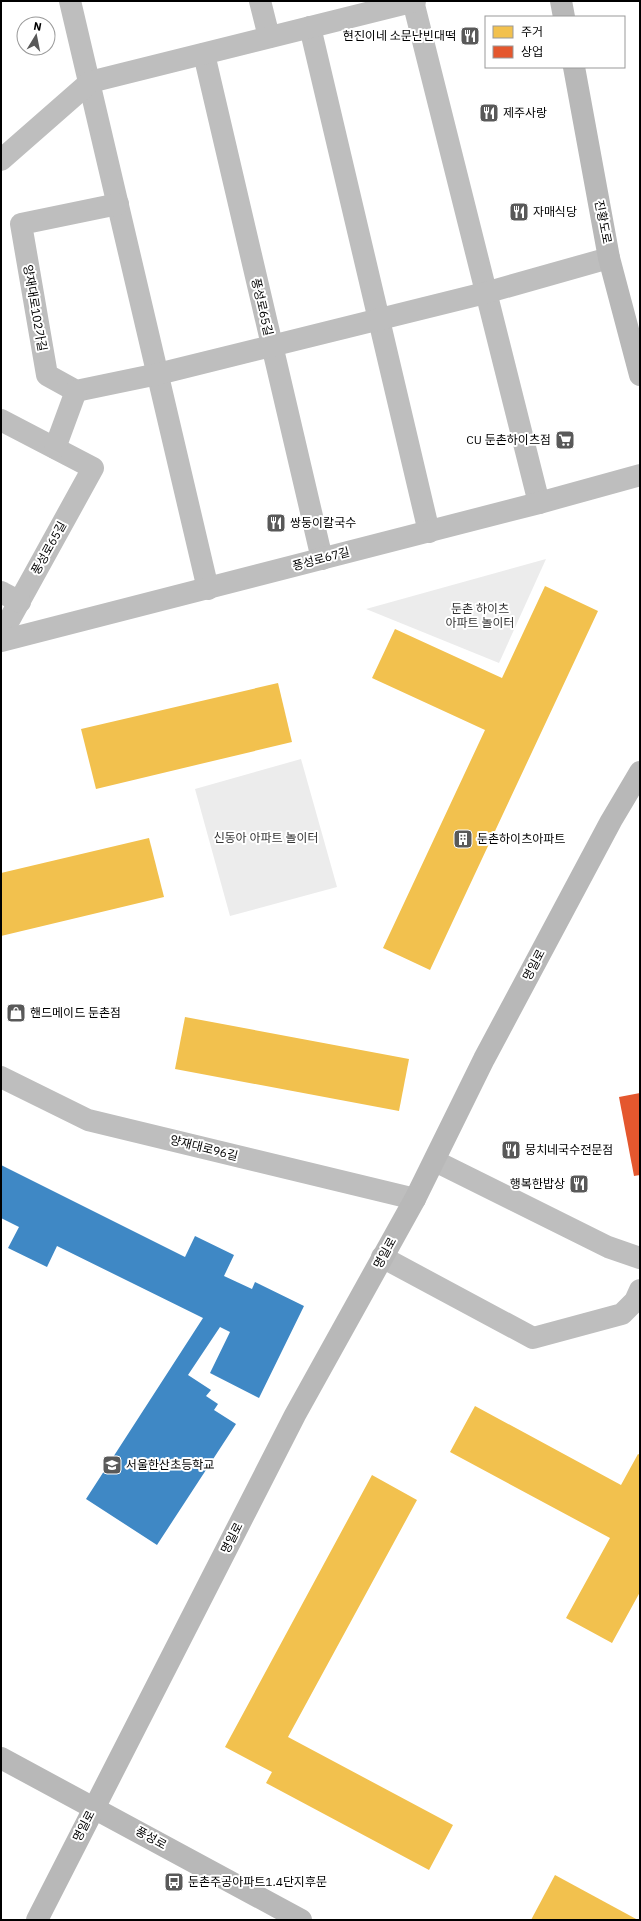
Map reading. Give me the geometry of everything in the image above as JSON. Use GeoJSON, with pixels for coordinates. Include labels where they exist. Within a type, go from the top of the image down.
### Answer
{"type":"FeatureCollection","features":[{"type":"Feature","properties":{"kind":"street"},"geometry":{"type":"LineString","coordinates":[[70,1],[208,589]]}},
{"type":"Feature","properties":{"kind":"street"},"geometry":{"type":"LineString","coordinates":[[260,1],[269,37]]}},
{"type":"Feature","properties":{"kind":"street"},"geometry":{"type":"LineString","coordinates":[[561,1],[564,16]]}},
{"type":"Feature","properties":{"kind":"street"},"geometry":{"type":"LineString","coordinates":[[1,160],[90,82],[406,2],[485,293],[539,503]]}},
{"type":"Feature","properties":{"kind":"street"},"geometry":{"type":"LineString","coordinates":[[310,27],[429,532]]}},
{"type":"Feature","properties":{"kind":"street","name":"풍성로65길"},"geometry":{"type":"LineString","coordinates":[[204,54],[322,559]]}},
{"type":"Feature","properties":{"kind":"street","name":"진황도로"},"geometry":{"type":"LineString","coordinates":[[574,68],[609,258],[640,375]]}},
{"type":"Feature","properties":{"kind":"street","name":"양재대로102가길"},"geometry":{"type":"LineString","coordinates":[[76,391],[47,375],[21,224],[118,204]]}},
{"type":"Feature","properties":{"kind":"street"},"geometry":{"type":"LineString","coordinates":[[55,448],[76,391],[158,374],[378,320],[485,293],[609,258]]}},
{"type":"Feature","properties":{"kind":"street","name":"풍성로65길"},"geometry":{"type":"LineString","coordinates":[[1,420],[93,468],[10,597],[1,635]]}},
{"type":"Feature","properties":{"kind":"street","name":"풍성로67길"},"geometry":{"type":"LineString","coordinates":[[1,641],[429,532],[640,475]]}},
{"type":"Feature","properties":{"kind":"street","name":"명일로"},"geometry":{"type":"LineString","coordinates":[[37,1920],[295,1415],[415,1199],[484,1059],[611,821],[640,772]]}},
{"type":"Feature","properties":{"kind":"street","name":"양재대로96길"},"geometry":{"type":"LineString","coordinates":[[1,1077],[88,1120],[415,1199]]}},
{"type":"Feature","properties":{"kind":"street"},"geometry":{"type":"LineString","coordinates":[[435,1161],[608,1247],[640,1258]]}},
{"type":"Feature","properties":{"kind":"street"},"geometry":{"type":"LineString","coordinates":[[382,1257],[533,1338],[622,1314],[635,1300],[640,1290]]}},
{"type":"Feature","properties":{"kind":"street","name":"풍성로"},"geometry":{"type":"LineString","coordinates":[[1,1758],[94,1807],[300,1920]]}},
{"type":"Feature","properties":{"kind":"green space","name":"둔촌 하이츠 아파트 놀이터"},"geometry":{"type":"Polygon","coordinates":[[[546,559],[499,663],[366,609],[546,559]]]}},
{"type":"Feature","properties":{"kind":"green space","name":"신동아 아파트 놀이터"},"geometry":{"type":"Polygon","coordinates":[[[301,759],[337,887],[230,916],[195,789],[301,759]]]}},
{"type":"Feature","properties":{"kind":"building: 주거","name":"둔촌하이츠아파트"},"geometry":{"type":"Polygon","coordinates":[[[545,586],[598,611],[430,970],[383,948],[485,730],[372,678],[395,629],[502,678],[545,586]]]}},
{"type":"Feature","properties":{"kind":"building: 주거"},"geometry":{"type":"Polygon","coordinates":[[[278,683],[292,742],[96,789],[81,729],[278,683]]]}},
{"type":"Feature","properties":{"kind":"building: 주거"},"geometry":{"type":"Polygon","coordinates":[[[149,838],[164,897],[1,936],[1,873],[149,838]]]}},
{"type":"Feature","properties":{"kind":"building: 주거"},"geometry":{"type":"Polygon","coordinates":[[[185,1017],[409,1059],[399,1111],[175,1069],[185,1017]]]}},
{"type":"Feature","properties":{"kind":"building: 주거"},"geometry":{"type":"Polygon","coordinates":[[[475,1406],[621,1485],[638,1454],[640,1455],[640,1592],[612,1643],[566,1618],[610,1538],[450,1452],[475,1406]]]}},
{"type":"Feature","properties":{"kind":"building: 주거"},"geometry":{"type":"Polygon","coordinates":[[[372,1475],[417,1500],[288,1737],[453,1825],[429,1870],[266,1783],[272,1772],[225,1747],[372,1475]]]}},
{"type":"Feature","properties":{"kind":"building: 주거"},"geometry":{"type":"Polygon","coordinates":[[[555,1875],[638,1920],[531,1920],[555,1875]]]}},
{"type":"Feature","properties":{"kind":"building: 상업"},"geometry":{"type":"Polygon","coordinates":[[[640,1093],[640,1175],[634,1176],[619,1097],[640,1093]]]}},
{"type":"Feature","properties":{"kind":"building: 학교"},"geometry":{"type":"Polygon","coordinates":[[[1,1165],[185,1257],[195,1236],[234,1255],[224,1276],[252,1289],[255,1282],[304,1306],[259,1398],[210,1373],[230,1332],[220,1327],[188,1375],[211,1390],[206,1396],[218,1404],[214,1410],[236,1424],[157,1545],[86,1499],[203,1318],[57,1246],[47,1267],[8,1248],[19,1227],[1,1218],[1,1165]]]}},
{"type":"Feature","properties":{"kind":"place","name":"현진이네 소문난빈대떡"},"geometry":{"type":"Point","coordinates":[470,36]}},
{"type":"Feature","properties":{"kind":"place","name":"제주사랑"},"geometry":{"type":"Point","coordinates":[489,113]}},
{"type":"Feature","properties":{"kind":"place","name":"자매식당"},"geometry":{"type":"Point","coordinates":[519,212]}},
{"type":"Feature","properties":{"kind":"place","name":"CU 둔촌하이츠점"},"geometry":{"type":"Point","coordinates":[565,440]}},
{"type":"Feature","properties":{"kind":"place","name":"쌍둥이칼국수"},"geometry":{"type":"Point","coordinates":[276,523]}},
{"type":"Feature","properties":{"kind":"place","name":"둔촌하이츠아파트"},"geometry":{"type":"Point","coordinates":[463,839]}},
{"type":"Feature","properties":{"kind":"place","name":"핸드메이드 둔촌점"},"geometry":{"type":"Point","coordinates":[16,1013]}},
{"type":"Feature","properties":{"kind":"place","name":"뭉치네국수전문점"},"geometry":{"type":"Point","coordinates":[511,1150]}},
{"type":"Feature","properties":{"kind":"place","name":"행복한밥상"},"geometry":{"type":"Point","coordinates":[579,1184]}},
{"type":"Feature","properties":{"kind":"place","name":"서울한산초등학교"},"geometry":{"type":"Point","coordinates":[112,1465]}},
{"type":"Feature","properties":{"kind":"place","name":"둔촌주공아파트1.4단지후문"},"geometry":{"type":"Point","coordinates":[174,1882]}}]}
